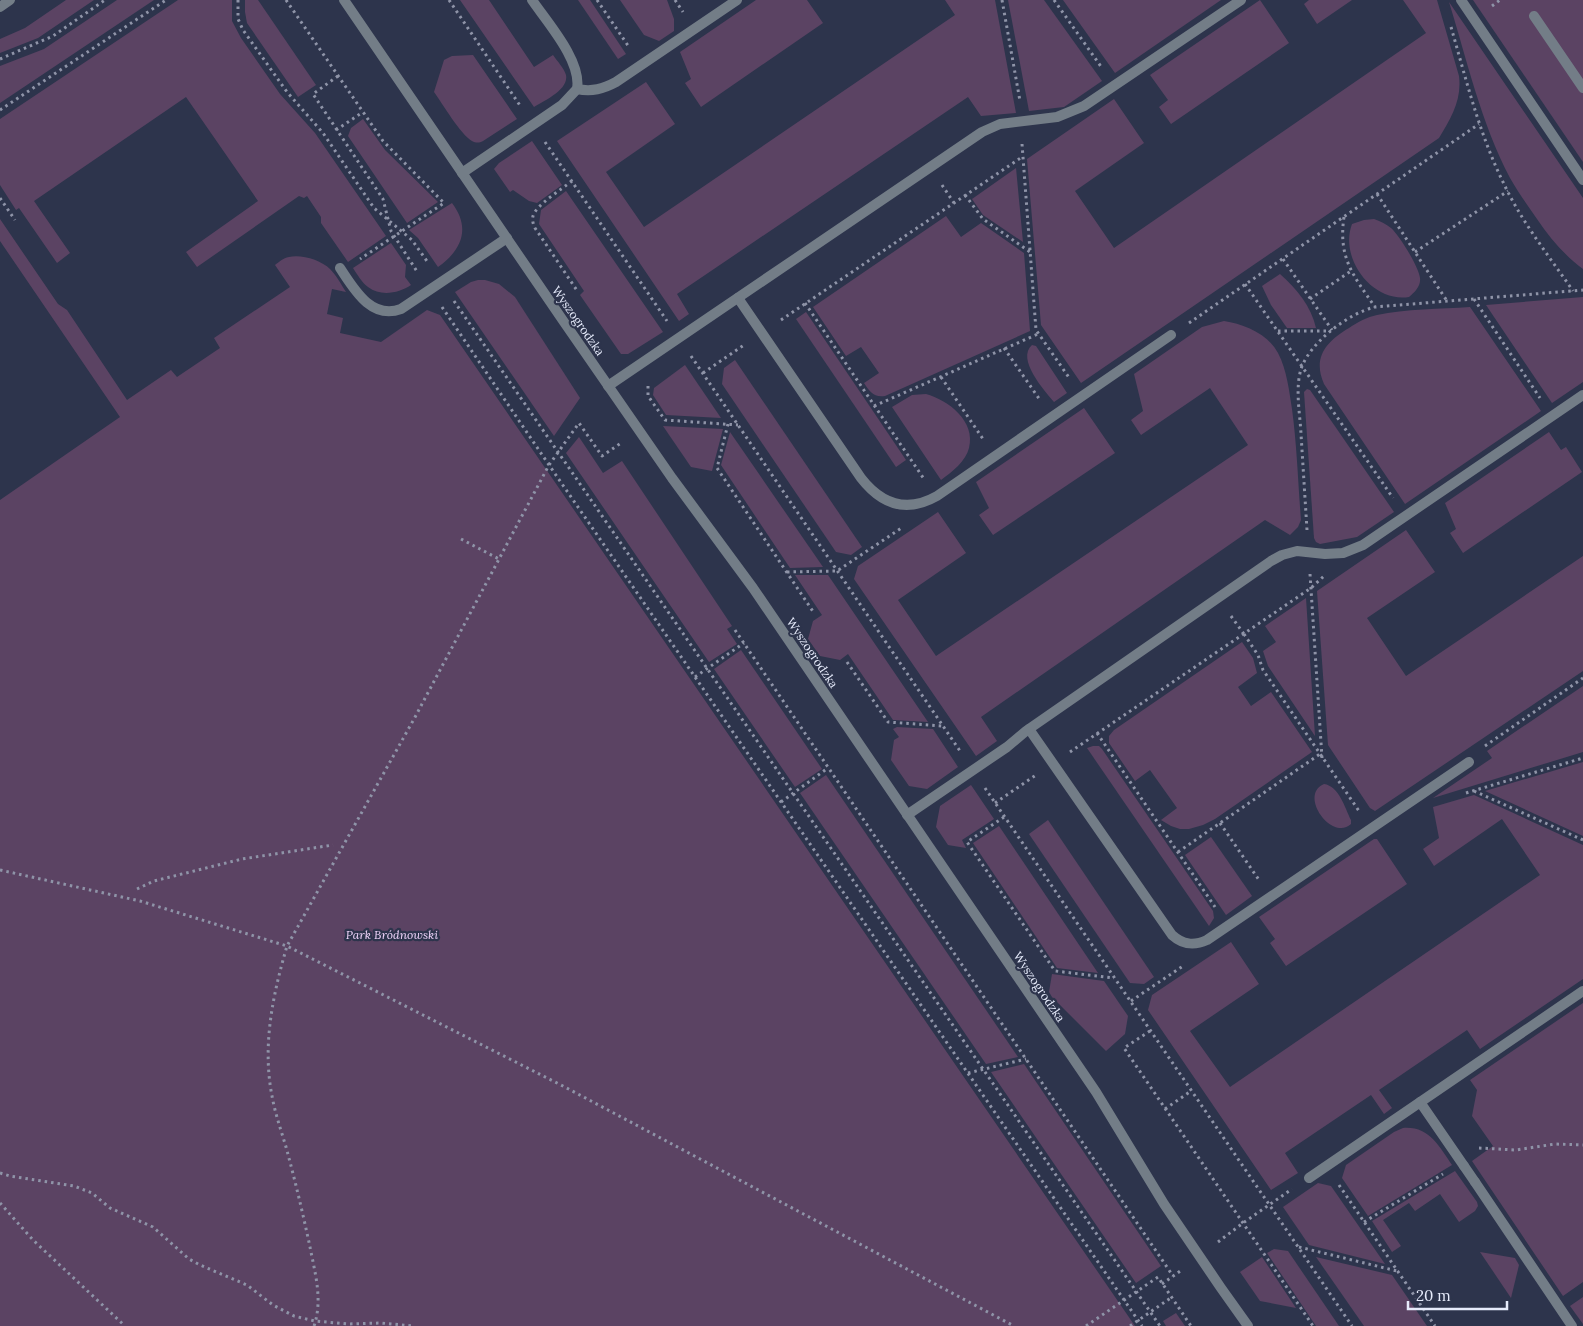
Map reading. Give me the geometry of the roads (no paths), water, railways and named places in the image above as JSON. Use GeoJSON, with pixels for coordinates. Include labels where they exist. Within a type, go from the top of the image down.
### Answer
{"type":"FeatureCollection","features":[{"type":"Feature","properties":{"kind":"street"},"geometry":{"type":"LineString","coordinates":[[0,7],[10,0]]}},
{"type":"Feature","properties":{"kind":"street","name":"Wyszogrodzka"},"geometry":{"type":"LineString","coordinates":[[344,0],[608,386],[753,588],[1096,1092],[1164,1204],[1248,1326]]}},
{"type":"Feature","properties":{"kind":"street"},"geometry":{"type":"LineString","coordinates":[[462,173],[562,105],[577,89],[577,77],[570,56],[532,0]]}},
{"type":"Feature","properties":{"kind":"street"},"geometry":{"type":"LineString","coordinates":[[577,89],[606,88],[737,0]]}},
{"type":"Feature","properties":{"kind":"street"},"geometry":{"type":"LineString","coordinates":[[608,386],[982,132],[1000,124],[1057,117],[1071,113],[1115,86],[1241,0]]}},
{"type":"Feature","properties":{"kind":"street"},"geometry":{"type":"LineString","coordinates":[[1461,0],[1583,180]]}},
{"type":"Feature","properties":{"kind":"street"},"geometry":{"type":"LineString","coordinates":[[1534,16],[1583,88]]}},
{"type":"Feature","properties":{"kind":"street"},"geometry":{"type":"LineString","coordinates":[[341,269],[364,301],[375,309],[388,312],[401,309],[506,238]]}},
{"type":"Feature","properties":{"kind":"street"},"geometry":{"type":"LineString","coordinates":[[738,298],[866,485],[879,496],[892,503],[908,505],[920,503],[936,496],[1171,335]]}},
{"type":"Feature","properties":{"kind":"street"},"geometry":{"type":"LineString","coordinates":[[907,815],[1007,747],[1270,561],[1292,552],[1309,551],[1325,554],[1349,551],[1370,541],[1583,395]]}},
{"type":"Feature","properties":{"kind":"street"},"geometry":{"type":"LineString","coordinates":[[1030,729],[1172,935],[1180,941],[1194,945],[1207,940],[1469,762]]}},
{"type":"Feature","properties":{"kind":"street"},"geometry":{"type":"LineString","coordinates":[[1309,1178],[1583,991]]}},
{"type":"Feature","properties":{"kind":"street"},"geometry":{"type":"LineString","coordinates":[[1420,1102],[1572,1326]]}},
{"type":"Feature","properties":{"kind":"park label","name":"Park Bródnowski"},"geometry":{"type":"Point","coordinates":[392,935]}}]}
